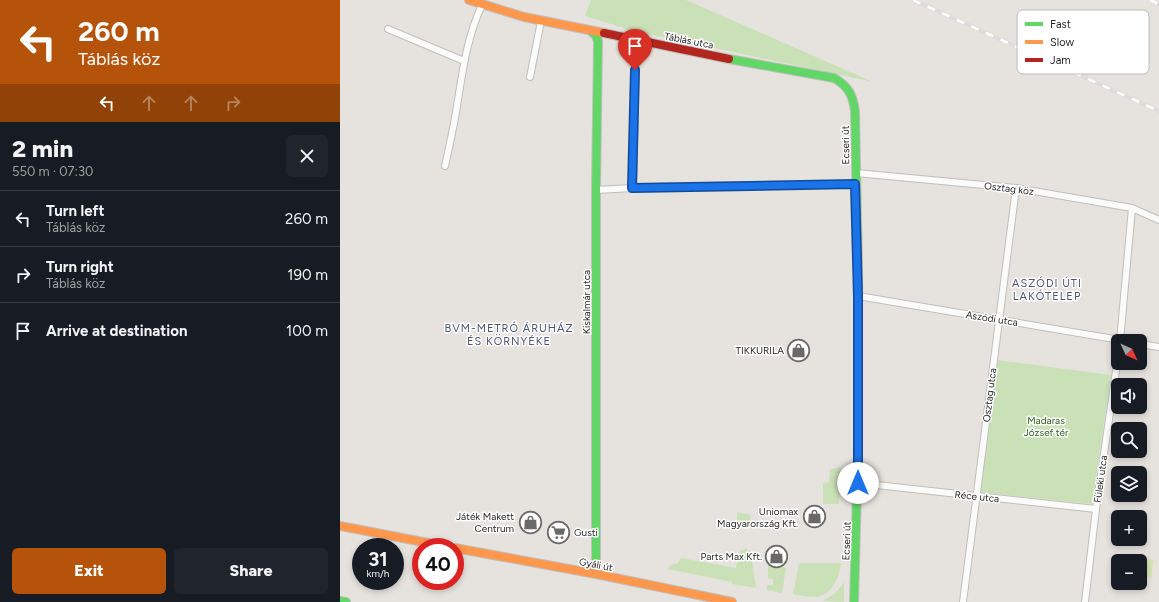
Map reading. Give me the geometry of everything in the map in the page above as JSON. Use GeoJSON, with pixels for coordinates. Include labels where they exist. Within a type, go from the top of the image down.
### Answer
{"type":"FeatureCollection","features":[{"type":"Feature","properties":{"kind":"street","name":"Táblás utca"},"geometry":{"type":"LineString","coordinates":[[469,0],[541,21],[834,78],[841,81],[853,96]]}},
{"type":"Feature","properties":{"kind":"street"},"geometry":{"type":"LineString","coordinates":[[445,166],[456,114],[464,61],[474,23],[482,5]]}},
{"type":"Feature","properties":{"kind":"street"},"geometry":{"type":"LineString","coordinates":[[530,77],[541,21]]}},
{"type":"Feature","properties":{"kind":"street"},"geometry":{"type":"LineString","coordinates":[[388,29],[464,61]]}},
{"type":"Feature","properties":{"kind":"street","name":"Kiskalmár utca"},"geometry":{"type":"LineString","coordinates":[[591,31],[596,36],[598,41],[596,190],[596,574]]}},
{"type":"Feature","properties":{"kind":"street"},"geometry":{"type":"LineString","coordinates":[[632,188],[636,40]]}},
{"type":"Feature","properties":{"kind":"street","name":"Ecseri út"},"geometry":{"type":"LineString","coordinates":[[853,96],[855,112],[858,296],[858,483],[854,602]]}},
{"type":"Feature","properties":{"kind":"street","name":"Osztag köz"},"geometry":{"type":"LineString","coordinates":[[856,173],[1016,188],[1132,208],[1159,220]]}},
{"type":"Feature","properties":{"kind":"street"},"geometry":{"type":"LineString","coordinates":[[596,190],[855,184]]}},
{"type":"Feature","properties":{"kind":"street","name":"Osztag utca"},"geometry":{"type":"LineString","coordinates":[[963,602],[998,319],[1016,188]]}},
{"type":"Feature","properties":{"kind":"street"},"geometry":{"type":"LineString","coordinates":[[1123,334],[1132,208]]}},
{"type":"Feature","properties":{"kind":"street","name":"Aszódi utca"},"geometry":{"type":"LineString","coordinates":[[858,296],[1111,339]]}},
{"type":"Feature","properties":{"kind":"street"},"geometry":{"type":"LineString","coordinates":[[1147,345],[1159,347]]}},
{"type":"Feature","properties":{"kind":"street","name":"Füleki utca"},"geometry":{"type":"LineString","coordinates":[[1085,602],[1096,509],[1116,370]]}},
{"type":"Feature","properties":{"kind":"street","name":"Réce utca"},"geometry":{"type":"LineString","coordinates":[[858,483],[1096,509]]}},
{"type":"Feature","properties":{"kind":"street"},"geometry":{"type":"LineString","coordinates":[[340,526],[412,540]]}},
{"type":"Feature","properties":{"kind":"street","name":"Gyáli út"},"geometry":{"type":"LineString","coordinates":[[464,550],[596,574],[732,602]]}},
{"type":"Feature","properties":{"kind":"street"},"geometry":{"type":"LineString","coordinates":[[340,601],[346,602]]}},
{"type":"Feature","properties":{"kind":"green space"},"geometry":{"type":"Polygon","coordinates":[[[591,0],[686,0],[873,82],[630,30],[585,16],[591,0]]]}},
{"type":"Feature","properties":{"kind":"green space","name":"Madaras József tér"},"geometry":{"type":"Polygon","coordinates":[[[996,360],[1111,375],[1092,504],[979,492],[996,360]]]}},
{"type":"Feature","properties":{"kind":"green space"},"geometry":{"type":"Polygon","coordinates":[[[841,467],[839,504],[823,504],[823,483],[829,482],[830,469],[841,467]]]}},
{"type":"Feature","properties":{"kind":"green space"},"geometry":{"type":"Polygon","coordinates":[[[737,512],[750,515],[751,527],[737,522],[737,512]]]}},
{"type":"Feature","properties":{"kind":"green space"},"geometry":{"type":"Polygon","coordinates":[[[745,548],[751,552],[756,588],[668,569],[669,566],[678,563],[681,558],[736,568],[740,550],[745,548]]]}},
{"type":"Feature","properties":{"kind":"green space"},"geometry":{"type":"Polygon","coordinates":[[[1147,559],[1154,560],[1151,577],[1147,577],[1147,559]]]}},
{"type":"Feature","properties":{"kind":"green space"},"geometry":{"type":"Polygon","coordinates":[[[768,563],[783,563],[783,568],[786,568],[782,593],[767,590],[767,585],[773,585],[773,579],[768,578],[768,563]]]}},
{"type":"Feature","properties":{"kind":"green space"},"geometry":{"type":"Polygon","coordinates":[[[799,563],[841,563],[839,574],[831,589],[822,596],[816,597],[793,594],[799,563]]]}},
{"type":"Feature","properties":{"kind":"green space"},"geometry":{"type":"Polygon","coordinates":[[[844,582],[844,602],[822,601],[834,593],[844,582]]]}},
{"type":"Feature","properties":{"kind":"railway"},"geometry":{"type":"LineString","coordinates":[[913,0],[1017,47]]}},
{"type":"Feature","properties":{"kind":"railway"},"geometry":{"type":"LineString","coordinates":[[1150,0],[1159,4]]}},
{"type":"Feature","properties":{"kind":"railway"},"geometry":{"type":"LineString","coordinates":[[1077,74],[1159,111]]}},
{"type":"Feature","properties":{"kind":"traffic: fast"},"geometry":{"type":"LineString","coordinates":[[591,31],[596,36],[598,41],[596,190],[596,574]]}},
{"type":"Feature","properties":{"kind":"traffic: fast"},"geometry":{"type":"LineString","coordinates":[[729,59],[834,78],[843,84],[849,92],[853,100],[855,111],[858,267]]}},
{"type":"Feature","properties":{"kind":"traffic: fast"},"geometry":{"type":"LineString","coordinates":[[854,602],[858,453]]}},
{"type":"Feature","properties":{"kind":"traffic: fast"},"geometry":{"type":"LineString","coordinates":[[340,601],[346,602]]}},
{"type":"Feature","properties":{"kind":"traffic: slow"},"geometry":{"type":"LineString","coordinates":[[469,0],[524,17],[604,33]]}},
{"type":"Feature","properties":{"kind":"traffic: slow"},"geometry":{"type":"LineString","coordinates":[[340,526],[412,540]]}},
{"type":"Feature","properties":{"kind":"traffic: slow"},"geometry":{"type":"LineString","coordinates":[[464,550],[596,574],[732,602]]}},
{"type":"Feature","properties":{"kind":"traffic: jam"},"geometry":{"type":"LineString","coordinates":[[604,33],[729,59]]}},
{"type":"Feature","properties":{"kind":"traffic: jam"},"geometry":{"type":"LineString","coordinates":[[858,267],[858,453]]}},
{"type":"Feature","properties":{"kind":"place","name":"TIKKURILA"},"geometry":{"type":"Point","coordinates":[799,350]}},
{"type":"Feature","properties":{"kind":"place","name":"Uniomax Magyarország Kft."},"geometry":{"type":"Point","coordinates":[814,517]}},
{"type":"Feature","properties":{"kind":"place","name":"Játék Makett Centrum"},"geometry":{"type":"Point","coordinates":[530,522]}},
{"type":"Feature","properties":{"kind":"place","name":"Gusti"},"geometry":{"type":"Point","coordinates":[559,532]}},
{"type":"Feature","properties":{"kind":"place","name":"Parts Max Kft."},"geometry":{"type":"Point","coordinates":[777,556]}},
{"type":"Feature","properties":{"kind":"district","name":"ASZÓDI ÚTI LAKÓTELEP"},"geometry":{"type":"Point","coordinates":[1047,289]}},
{"type":"Feature","properties":{"kind":"district","name":"BVM-METRÓ ÁRUHÁZ ÉS KÖRNYÉKE"},"geometry":{"type":"Point","coordinates":[509,334]}},
{"type":"Feature","properties":{"kind":"route"},"geometry":{"type":"LineString","coordinates":[[635,70],[632,188],[855,184],[858,296],[858,483]]}}]}
